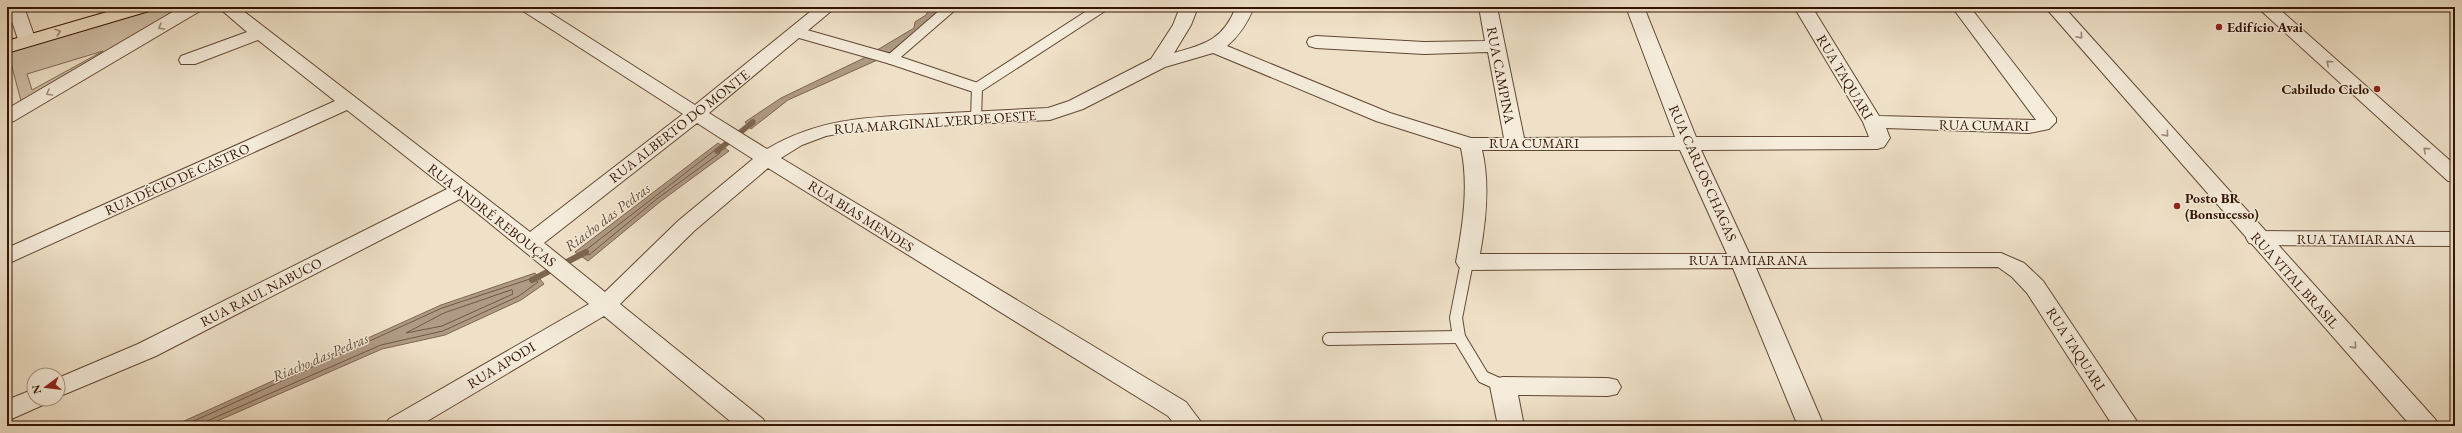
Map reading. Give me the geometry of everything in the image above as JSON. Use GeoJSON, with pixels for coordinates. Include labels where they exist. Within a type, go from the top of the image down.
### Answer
{"type":"FeatureCollection","features":[{"type":"Feature","properties":{"kind":"main road"},"geometry":{"type":"LineString","coordinates":[[7,47],[143,7]]}},
{"type":"Feature","properties":{"kind":"street"},"geometry":{"type":"LineString","coordinates":[[15,7],[27,42]]}},
{"type":"Feature","properties":{"kind":"street"},"geometry":{"type":"LineString","coordinates":[[7,117],[194,7]]}},
{"type":"Feature","properties":{"kind":"street","name":"RUA ANDRÉ REBOUÇAS"},"geometry":{"type":"LineString","coordinates":[[227,7],[347,103],[530,243],[754,426]]}},
{"type":"Feature","properties":{"kind":"street","name":"RUA BIAS MENDES"},"geometry":{"type":"LineString","coordinates":[[529,7],[696,114],[1177,409],[1192,426]]}},
{"type":"Feature","properties":{"kind":"street","name":"RUA ALBERTO DO MONTE"},"geometry":{"type":"LineString","coordinates":[[530,243],[696,114],[827,7]]}},
{"type":"Feature","properties":{"kind":"street"},"geometry":{"type":"LineString","coordinates":[[1158,63],[1182,25],[1189,7]]}},
{"type":"Feature","properties":{"kind":"street","name":"RUA MARGINAL VERDE OESTE"},"geometry":{"type":"LineString","coordinates":[[605,305],[686,226],[767,158],[795,141],[835,128],[1050,114],[1076,105],[1158,63],[1214,47],[1229,35],[1240,20],[1245,7]]}},
{"type":"Feature","properties":{"kind":"street","name":"RUA CAMPINA"},"geometry":{"type":"LineString","coordinates":[[1488,7],[1514,142]]}},
{"type":"Feature","properties":{"kind":"street","name":"RUA CARLOS CHAGAS"},"geometry":{"type":"LineString","coordinates":[[1636,7],[1688,144],[1741,260],[1811,426]]}},
{"type":"Feature","properties":{"kind":"street","name":"RUA TAQUARI"},"geometry":{"type":"LineString","coordinates":[[1803,7],[1873,122],[1880,138],[1877,143],[1872,144]]}},
{"type":"Feature","properties":{"kind":"street","name":"RUA CUMARI"},"geometry":{"type":"LineString","coordinates":[[1873,122],[2029,127],[2042,126],[2046,122],[2046,118],[1961,7]]}},
{"type":"Feature","properties":{"kind":"street","name":"RUA VITAL BRASIL"},"geometry":{"type":"LineString","coordinates":[[2054,7],[2426,426]]}},
{"type":"Feature","properties":{"kind":"street"},"geometry":{"type":"LineString","coordinates":[[2266,7],[2455,176]]}},
{"type":"Feature","properties":{"kind":"street"},"geometry":{"type":"LineString","coordinates":[[188,60],[260,33]]}},
{"type":"Feature","properties":{"kind":"street"},"geometry":{"type":"LineString","coordinates":[[1316,42],[1424,48],[1495,46]]}},
{"type":"Feature","properties":{"kind":"street","name":"RUA CUMARI"},"geometry":{"type":"LineString","coordinates":[[1214,47],[1383,117],[1470,144],[1514,142],[1872,144]]}},
{"type":"Feature","properties":{"kind":"street","name":"RUA DÉCIO DE CASTRO"},"geometry":{"type":"LineString","coordinates":[[7,257],[347,103]]}},
{"type":"Feature","properties":{"kind":"street"},"geometry":{"type":"LineString","coordinates":[[1467,262],[1474,230],[1475,161],[1470,144]]}},
{"type":"Feature","properties":{"kind":"street","name":"RUA RAUL NABUCO"},"geometry":{"type":"LineString","coordinates":[[66,385],[147,350],[461,190]]}},
{"type":"Feature","properties":{"kind":"street","name":"RUA TAMIARANA"},"geometry":{"type":"LineString","coordinates":[[2258,238],[2455,239]]}},
{"type":"Feature","properties":{"kind":"street","name":"RUA TAMIARANA"},"geometry":{"type":"LineString","coordinates":[[1467,262],[1994,260],[2012,265],[2024,274]]}},
{"type":"Feature","properties":{"kind":"street","name":"RUA TAQUARI"},"geometry":{"type":"LineString","coordinates":[[2024,274],[2035,287],[2127,426]]}},
{"type":"Feature","properties":{"kind":"street","name":"RUA APODI"},"geometry":{"type":"LineString","coordinates":[[398,426],[605,305]]}},
{"type":"Feature","properties":{"kind":"street"},"geometry":{"type":"LineString","coordinates":[[1511,426],[1503,386],[1608,387]]}},
{"type":"Feature","properties":{"kind":"street"},"geometry":{"type":"LineString","coordinates":[[7,411],[26,402]]}},
{"type":"Feature","properties":{"kind":"lane"},"geometry":{"type":"LineString","coordinates":[[888,58],[951,7]]}},
{"type":"Feature","properties":{"kind":"lane"},"geometry":{"type":"LineString","coordinates":[[977,88],[1102,7]]}},
{"type":"Feature","properties":{"kind":"lane"},"geometry":{"type":"LineString","coordinates":[[796,32],[888,58],[977,88]]}},
{"type":"Feature","properties":{"kind":"lane"},"geometry":{"type":"LineString","coordinates":[[976,118],[977,88]]}},
{"type":"Feature","properties":{"kind":"lane"},"geometry":{"type":"LineString","coordinates":[[1467,262],[1456,318],[1459,337],[1483,377],[1503,386]]}},
{"type":"Feature","properties":{"kind":"lane"},"geometry":{"type":"LineString","coordinates":[[1328,339],[1459,337]]}},
{"type":"Feature","properties":{"kind":"shaded area"},"geometry":{"type":"Polygon","coordinates":[[[163,7],[188,7],[21,101],[8,52],[163,7]],[[103,51],[27,74],[32,90],[103,51]]]}},
{"type":"Feature","properties":{"kind":"water"},"geometry":{"type":"Polygon","coordinates":[[[930,7],[946,7],[884,57],[788,100],[751,129],[745,122],[781,98],[862,59],[914,28],[915,22],[926,15],[930,7]]]}},
{"type":"Feature","properties":{"kind":"water"},"geometry":{"type":"Polygon","coordinates":[[[718,143],[729,151],[661,201],[588,261],[575,252],[718,143]]]}},
{"type":"Feature","properties":{"kind":"water"},"geometry":{"type":"Polygon","coordinates":[[[535,273],[544,284],[521,300],[445,335],[382,349],[206,426],[173,426],[441,305],[535,273]]]}},
{"type":"Feature","properties":{"kind":"waterway","name":"Riacho das Pedras"},"geometry":{"type":"LineString","coordinates":[[717,151],[753,122]]}},
{"type":"Feature","properties":{"kind":"waterway","name":"Riacho das Pedras"},"geometry":{"type":"LineString","coordinates":[[532,280],[586,252]]}},
{"type":"Feature","properties":{"kind":"place","name":"Edifício Avai"},"geometry":{"type":"Point","coordinates":[2219,27]}},
{"type":"Feature","properties":{"kind":"place","name":"Cabiludo Ciclo"},"geometry":{"type":"Point","coordinates":[2377,89]}},
{"type":"Feature","properties":{"kind":"place","name":"Posto BR (Bonsucesso)"},"geometry":{"type":"Point","coordinates":[2177,206]}}]}
